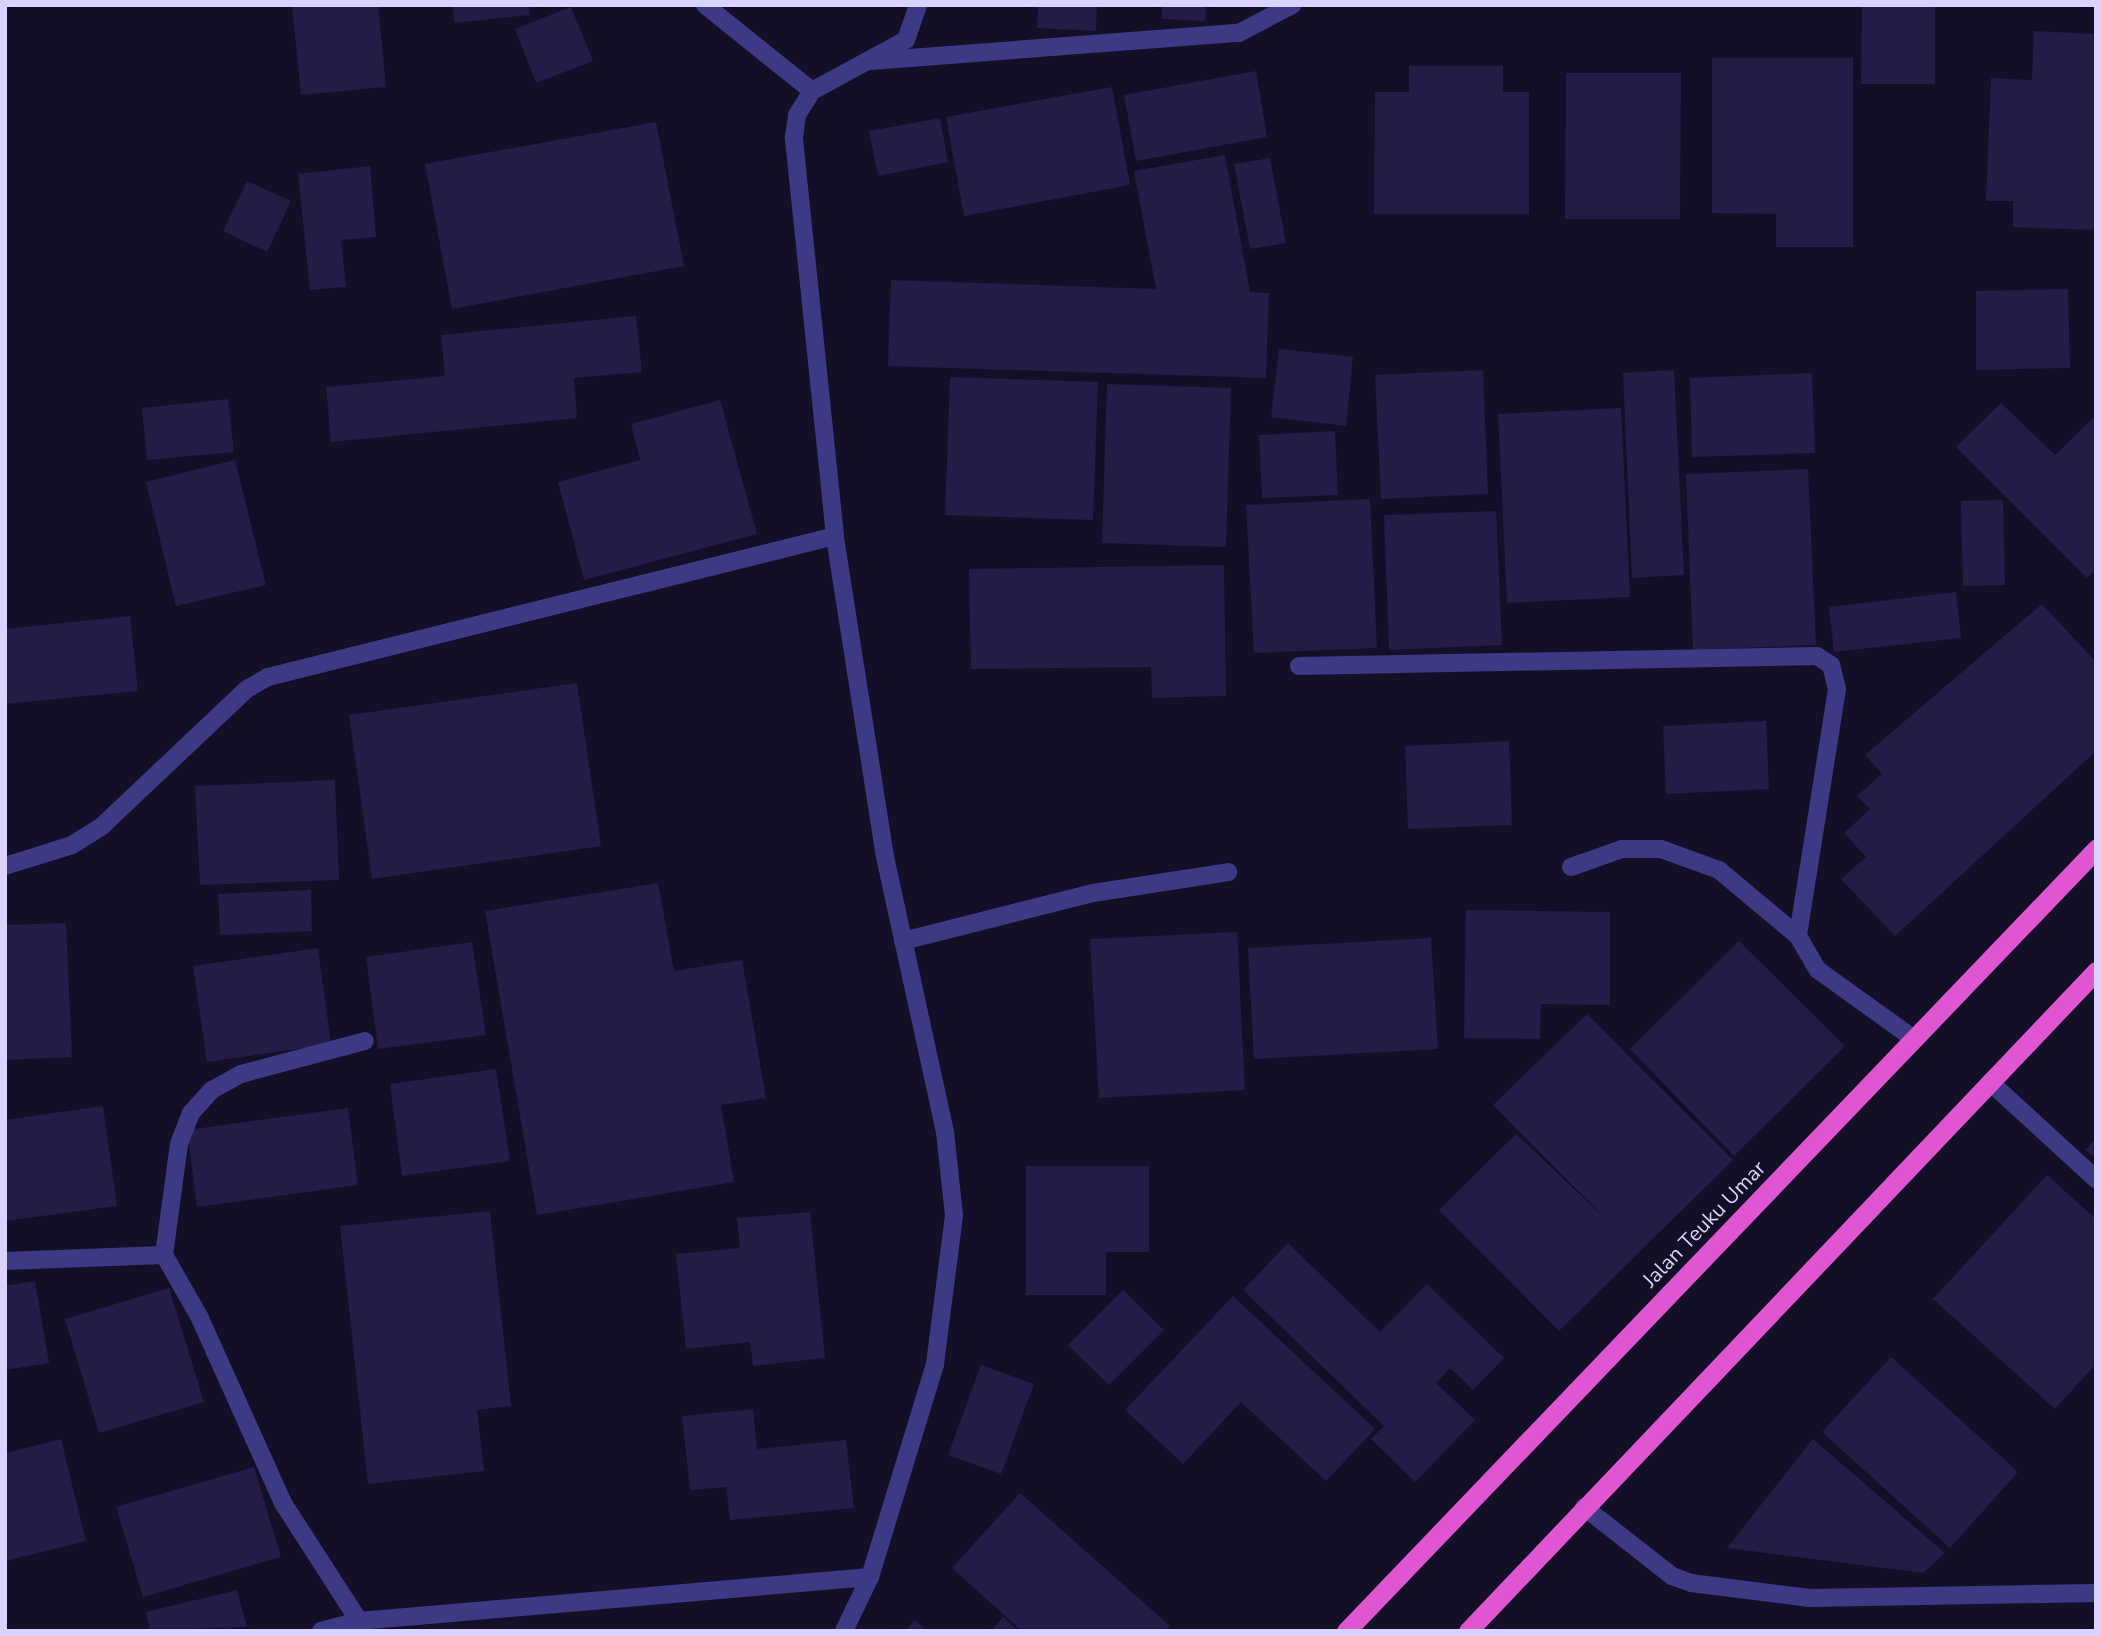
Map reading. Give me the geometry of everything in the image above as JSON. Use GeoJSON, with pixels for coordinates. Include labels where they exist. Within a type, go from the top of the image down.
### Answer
{"type":"FeatureCollection","features":[{"type":"Feature","properties":{"kind":"highway","name":"Jalan Teuku Umar"},"geometry":{"type":"LineString","coordinates":[[1346,1631],[2096,849]]}},
{"type":"Feature","properties":{"kind":"highway"},"geometry":{"type":"LineString","coordinates":[[1468,1631],[2096,971]]}},
{"type":"Feature","properties":{"kind":"street"},"geometry":{"type":"LineString","coordinates":[[705,5],[812,91]]}},
{"type":"Feature","properties":{"kind":"street"},"geometry":{"type":"LineString","coordinates":[[844,1631],[870,1577],[935,1364],[952,1261],[945,1132],[903,941],[835,536],[794,172],[797,115],[812,91],[906,40],[918,5]]}},
{"type":"Feature","properties":{"kind":"street"},"geometry":{"type":"LineString","coordinates":[[871,61],[1239,33],[1274,8],[1292,5]]}},
{"type":"Feature","properties":{"kind":"street"},"geometry":{"type":"LineString","coordinates":[[5,866],[72,845],[102,827],[247,688],[268,677],[835,536]]}},
{"type":"Feature","properties":{"kind":"street"},"geometry":{"type":"LineString","coordinates":[[1299,666],[1817,656],[1831,665],[1837,690],[1798,936]]}},
{"type":"Feature","properties":{"kind":"street"},"geometry":{"type":"LineString","coordinates":[[1572,867],[1622,849],[1661,849],[1719,870],[1798,936],[1818,970],[1914,1039]]}},
{"type":"Feature","properties":{"kind":"street"},"geometry":{"type":"LineString","coordinates":[[903,941],[1093,893],[1228,872]]}},
{"type":"Feature","properties":{"kind":"street"},"geometry":{"type":"LineString","coordinates":[[359,1621],[283,1503],[200,1318],[164,1255],[179,1144],[191,1113],[212,1090],[241,1074],[365,1041]]}},
{"type":"Feature","properties":{"kind":"street"},"geometry":{"type":"LineString","coordinates":[[1990,1082],[2096,1179]]}},
{"type":"Feature","properties":{"kind":"street"},"geometry":{"type":"LineString","coordinates":[[5,1261],[164,1255]]}},
{"type":"Feature","properties":{"kind":"street"},"geometry":{"type":"LineString","coordinates":[[1584,1507],[1672,1576],[1690,1583],[1810,1598],[2096,1593]]}},
{"type":"Feature","properties":{"kind":"street"},"geometry":{"type":"LineString","coordinates":[[321,1631],[359,1621],[870,1577]]}},
{"type":"Feature","properties":{"kind":"building"},"geometry":{"type":"Polygon","coordinates":[[[292,5],[378,5],[386,87],[301,95],[292,5]]]}},
{"type":"Feature","properties":{"kind":"building"},"geometry":{"type":"Polygon","coordinates":[[[453,5],[529,5],[530,15],[454,23],[453,5]]]}},
{"type":"Feature","properties":{"kind":"building"},"geometry":{"type":"Polygon","coordinates":[[[1038,5],[1097,5],[1096,31],[1037,28],[1038,5]]]}},
{"type":"Feature","properties":{"kind":"building"},"geometry":{"type":"Polygon","coordinates":[[[1162,5],[1206,5],[1205,21],[1162,19],[1162,5]]]}},
{"type":"Feature","properties":{"kind":"building"},"geometry":{"type":"Polygon","coordinates":[[[1862,5],[1935,5],[1935,84],[1861,84],[1862,5]]]}},
{"type":"Feature","properties":{"kind":"building"},"geometry":{"type":"Polygon","coordinates":[[[571,7],[593,61],[536,83],[515,29],[571,7]]]}},
{"type":"Feature","properties":{"kind":"building"},"geometry":{"type":"Polygon","coordinates":[[[2034,31],[2096,34],[2096,230],[2013,227],[2013,201],[1986,201],[1991,78],[2032,80],[2034,31]]]}},
{"type":"Feature","properties":{"kind":"building"},"geometry":{"type":"Polygon","coordinates":[[[1712,58],[1853,58],[1853,247],[1776,247],[1776,214],[1712,213],[1712,58]]]}},
{"type":"Feature","properties":{"kind":"building"},"geometry":{"type":"Polygon","coordinates":[[[1409,66],[1503,66],[1503,92],[1529,92],[1529,214],[1374,214],[1375,92],[1409,92],[1409,66]]]}},
{"type":"Feature","properties":{"kind":"building"},"geometry":{"type":"Polygon","coordinates":[[[1256,71],[1267,137],[1136,161],[1124,95],[1256,71]]]}},
{"type":"Feature","properties":{"kind":"building"},"geometry":{"type":"Polygon","coordinates":[[[1566,73],[1681,73],[1680,219],[1565,219],[1566,73]]]}},
{"type":"Feature","properties":{"kind":"building"},"geometry":{"type":"Polygon","coordinates":[[[1112,87],[1130,185],[964,216],[946,117],[1112,87]]]}},
{"type":"Feature","properties":{"kind":"building"},"geometry":{"type":"Polygon","coordinates":[[[940,118],[948,162],[878,176],[869,131],[940,118]]]}},
{"type":"Feature","properties":{"kind":"building"},"geometry":{"type":"Polygon","coordinates":[[[656,122],[684,266],[452,309],[425,164],[656,122]]]}},
{"type":"Feature","properties":{"kind":"building"},"geometry":{"type":"Polygon","coordinates":[[[1225,155],[1250,292],[1269,293],[1266,378],[888,366],[891,280],[1156,289],[1134,171],[1225,155]]]}},
{"type":"Feature","properties":{"kind":"building"},"geometry":{"type":"Polygon","coordinates":[[[1270,158],[1286,243],[1250,249],[1234,164],[1270,158]]]}},
{"type":"Feature","properties":{"kind":"building"},"geometry":{"type":"Polygon","coordinates":[[[370,166],[376,237],[341,240],[346,287],[310,290],[298,174],[370,166]]]}},
{"type":"Feature","properties":{"kind":"building"},"geometry":{"type":"Polygon","coordinates":[[[247,181],[291,201],[267,252],[223,231],[247,181]]]}},
{"type":"Feature","properties":{"kind":"building"},"geometry":{"type":"Polygon","coordinates":[[[2068,289],[2070,368],[1976,370],[1976,291],[2068,289]]]}},
{"type":"Feature","properties":{"kind":"building"},"geometry":{"type":"Polygon","coordinates":[[[636,316],[642,372],[574,378],[577,418],[331,442],[326,387],[445,376],[441,335],[636,316]]]}},
{"type":"Feature","properties":{"kind":"building"},"geometry":{"type":"Polygon","coordinates":[[[1279,349],[1353,357],[1346,426],[1271,417],[1279,349]]]}},
{"type":"Feature","properties":{"kind":"building"},"geometry":{"type":"Polygon","coordinates":[[[1483,370],[1488,494],[1381,499],[1375,375],[1483,370]]]}},
{"type":"Feature","properties":{"kind":"building"},"geometry":{"type":"Polygon","coordinates":[[[1674,370],[1684,575],[1632,578],[1623,373],[1674,370]]]}},
{"type":"Feature","properties":{"kind":"building"},"geometry":{"type":"Polygon","coordinates":[[[1812,373],[1815,453],[1692,457],[1690,378],[1812,373]]]}},
{"type":"Feature","properties":{"kind":"building"},"geometry":{"type":"Polygon","coordinates":[[[950,377],[1098,382],[1093,520],[945,515],[950,377]]]}},
{"type":"Feature","properties":{"kind":"building"},"geometry":{"type":"Polygon","coordinates":[[[1107,384],[1231,388],[1226,547],[1102,543],[1107,384]]]}},
{"type":"Feature","properties":{"kind":"building"},"geometry":{"type":"Polygon","coordinates":[[[228,399],[234,452],[147,460],[142,408],[228,399]]]}},
{"type":"Feature","properties":{"kind":"building"},"geometry":{"type":"Polygon","coordinates":[[[720,400],[757,534],[584,580],[558,482],[640,460],[631,424],[720,400]]]}},
{"type":"Feature","properties":{"kind":"building"},"geometry":{"type":"Polygon","coordinates":[[[2001,403],[2055,455],[2096,415],[2096,569],[2087,578],[1956,447],[2001,403]]]}},
{"type":"Feature","properties":{"kind":"building"},"geometry":{"type":"Polygon","coordinates":[[[1621,408],[1630,597],[1507,603],[1498,414],[1621,408]]]}},
{"type":"Feature","properties":{"kind":"building"},"geometry":{"type":"Polygon","coordinates":[[[1335,431],[1338,495],[1262,498],[1259,435],[1335,431]]]}},
{"type":"Feature","properties":{"kind":"building"},"geometry":{"type":"Polygon","coordinates":[[[235,460],[266,585],[176,606],[146,482],[235,460]]]}},
{"type":"Feature","properties":{"kind":"building"},"geometry":{"type":"Polygon","coordinates":[[[1808,469],[1816,645],[1693,650],[1686,474],[1808,469]]]}},
{"type":"Feature","properties":{"kind":"building"},"geometry":{"type":"Polygon","coordinates":[[[1370,499],[1377,648],[1254,653],[1246,505],[1370,499]]]}},
{"type":"Feature","properties":{"kind":"building"},"geometry":{"type":"Polygon","coordinates":[[[2003,500],[2005,585],[1963,586],[1961,501],[2003,500]]]}},
{"type":"Feature","properties":{"kind":"building"},"geometry":{"type":"Polygon","coordinates":[[[1496,511],[1502,645],[1389,650],[1384,515],[1496,511]]]}},
{"type":"Feature","properties":{"kind":"building"},"geometry":{"type":"Polygon","coordinates":[[[1224,565],[1226,696],[1152,698],[1151,667],[971,669],[969,569],[1224,565]]]}},
{"type":"Feature","properties":{"kind":"building"},"geometry":{"type":"Polygon","coordinates":[[[1956,592],[1961,638],[1834,652],[1829,607],[1956,592]]]}},
{"type":"Feature","properties":{"kind":"building"},"geometry":{"type":"Polygon","coordinates":[[[2042,604],[2096,662],[2096,751],[1895,936],[1841,879],[1866,857],[1844,833],[1870,809],[1857,796],[1882,774],[1865,755],[2042,604]]]}},
{"type":"Feature","properties":{"kind":"building"},"geometry":{"type":"Polygon","coordinates":[[[130,616],[138,691],[5,704],[5,629],[130,616]]]}},
{"type":"Feature","properties":{"kind":"building"},"geometry":{"type":"Polygon","coordinates":[[[577,683],[601,846],[372,879],[349,715],[577,683]]]}},
{"type":"Feature","properties":{"kind":"building"},"geometry":{"type":"Polygon","coordinates":[[[1766,721],[1769,789],[1666,794],[1663,726],[1766,721]]]}},
{"type":"Feature","properties":{"kind":"building"},"geometry":{"type":"Polygon","coordinates":[[[1509,741],[1512,825],[1408,829],[1405,746],[1509,741]]]}},
{"type":"Feature","properties":{"kind":"building"},"geometry":{"type":"Polygon","coordinates":[[[335,780],[339,880],[200,885],[195,786],[335,780]]]}},
{"type":"Feature","properties":{"kind":"building"},"geometry":{"type":"Polygon","coordinates":[[[658,883],[674,971],[742,960],[766,1098],[721,1105],[734,1182],[537,1215],[485,911],[658,883]]]}},
{"type":"Feature","properties":{"kind":"building"},"geometry":{"type":"Polygon","coordinates":[[[311,890],[312,931],[220,935],[218,894],[311,890]]]}},
{"type":"Feature","properties":{"kind":"building"},"geometry":{"type":"Polygon","coordinates":[[[1466,910],[1610,912],[1610,1005],[1541,1004],[1540,1039],[1464,1038],[1466,910]]]}},
{"type":"Feature","properties":{"kind":"building"},"geometry":{"type":"Polygon","coordinates":[[[66,923],[72,1057],[5,1060],[5,925],[66,923]]]}},
{"type":"Feature","properties":{"kind":"building"},"geometry":{"type":"Polygon","coordinates":[[[1237,932],[1245,1090],[1099,1098],[1090,939],[1237,932]]]}},
{"type":"Feature","properties":{"kind":"building"},"geometry":{"type":"Polygon","coordinates":[[[1431,938],[1438,1049],[1254,1059],[1248,948],[1431,938]]]}},
{"type":"Feature","properties":{"kind":"building"},"geometry":{"type":"Polygon","coordinates":[[[1739,941],[1845,1046],[1734,1156],[1630,1049],[1739,941]]]}},
{"type":"Feature","properties":{"kind":"building"},"geometry":{"type":"Polygon","coordinates":[[[472,942],[486,1035],[378,1049],[366,957],[472,942]]]}},
{"type":"Feature","properties":{"kind":"building"},"geometry":{"type":"Polygon","coordinates":[[[318,948],[331,1044],[207,1062],[193,966],[318,948]]]}},
{"type":"Feature","properties":{"kind":"building"},"geometry":{"type":"Polygon","coordinates":[[[1587,1014],[1733,1160],[1559,1331],[1439,1210],[1516,1134],[1612,1225],[1493,1105],[1587,1014]]]}},
{"type":"Feature","properties":{"kind":"building"},"geometry":{"type":"Polygon","coordinates":[[[496,1069],[510,1161],[402,1176],[390,1084],[496,1069]]]}},
{"type":"Feature","properties":{"kind":"building"},"geometry":{"type":"Polygon","coordinates":[[[103,1106],[117,1206],[5,1221],[5,1120],[103,1106]]]}},
{"type":"Feature","properties":{"kind":"building"},"geometry":{"type":"Polygon","coordinates":[[[348,1108],[358,1185],[197,1207],[187,1130],[348,1108]]]}},
{"type":"Feature","properties":{"kind":"building"},"geometry":{"type":"Polygon","coordinates":[[[2096,1138],[2096,1159],[2085,1150],[2096,1138]]]}},
{"type":"Feature","properties":{"kind":"building"},"geometry":{"type":"Polygon","coordinates":[[[1026,1166],[1149,1166],[1149,1252],[1106,1252],[1106,1295],[1026,1295],[1026,1166]]]}},
{"type":"Feature","properties":{"kind":"building"},"geometry":{"type":"Polygon","coordinates":[[[2047,1175],[2096,1219],[2096,1364],[2055,1409],[1933,1299],[2047,1175]]]}},
{"type":"Feature","properties":{"kind":"building"},"geometry":{"type":"Polygon","coordinates":[[[490,1211],[511,1406],[477,1410],[484,1471],[368,1484],[340,1226],[490,1211]]]}},
{"type":"Feature","properties":{"kind":"building"},"geometry":{"type":"Polygon","coordinates":[[[810,1212],[825,1358],[753,1366],[750,1342],[686,1349],[676,1254],[740,1248],[737,1218],[810,1212]]]}},
{"type":"Feature","properties":{"kind":"building"},"geometry":{"type":"Polygon","coordinates":[[[1288,1243],[1380,1332],[1427,1284],[1504,1358],[1473,1390],[1450,1368],[1436,1383],[1475,1420],[1415,1482],[1371,1439],[1384,1426],[1243,1290],[1288,1243]]]}},
{"type":"Feature","properties":{"kind":"building"},"geometry":{"type":"Polygon","coordinates":[[[35,1281],[49,1363],[5,1370],[5,1286],[35,1281]]]}},
{"type":"Feature","properties":{"kind":"building"},"geometry":{"type":"Polygon","coordinates":[[[169,1288],[204,1402],[99,1433],[65,1319],[169,1288]]]}},
{"type":"Feature","properties":{"kind":"building"},"geometry":{"type":"Polygon","coordinates":[[[1123,1290],[1164,1330],[1109,1385],[1068,1345],[1123,1290]]]}},
{"type":"Feature","properties":{"kind":"building"},"geometry":{"type":"Polygon","coordinates":[[[1233,1296],[1375,1429],[1326,1481],[1241,1402],[1183,1464],[1125,1410],[1233,1296]]]}},
{"type":"Feature","properties":{"kind":"building"},"geometry":{"type":"Polygon","coordinates":[[[1891,1357],[2018,1472],[1950,1548],[1822,1432],[1891,1357]]]}},
{"type":"Feature","properties":{"kind":"building"},"geometry":{"type":"Polygon","coordinates":[[[981,1365],[1034,1384],[1001,1474],[948,1455],[981,1365]]]}},
{"type":"Feature","properties":{"kind":"building"},"geometry":{"type":"Polygon","coordinates":[[[753,1409],[757,1449],[846,1440],[854,1508],[730,1520],[726,1487],[690,1490],[682,1416],[753,1409]]]}},
{"type":"Feature","properties":{"kind":"building"},"geometry":{"type":"Polygon","coordinates":[[[61,1439],[86,1541],[5,1561],[5,1453],[61,1439]]]}},
{"type":"Feature","properties":{"kind":"building"},"geometry":{"type":"Polygon","coordinates":[[[1813,1439],[1945,1553],[1923,1573],[1727,1548],[1813,1439]]]}},
{"type":"Feature","properties":{"kind":"building"},"geometry":{"type":"Polygon","coordinates":[[[254,1467],[281,1557],[143,1597],[116,1507],[254,1467]]]}},
{"type":"Feature","properties":{"kind":"building"},"geometry":{"type":"Polygon","coordinates":[[[1020,1493],[1170,1626],[1166,1631],[1022,1631],[952,1568],[1020,1493]]]}},
{"type":"Feature","properties":{"kind":"building"},"geometry":{"type":"Polygon","coordinates":[[[237,1590],[247,1627],[150,1631],[146,1612],[237,1590]]]}},
{"type":"Feature","properties":{"kind":"building"},"geometry":{"type":"Polygon","coordinates":[[[1003,1617],[1019,1631],[991,1631],[1003,1617]]]}},
{"type":"Feature","properties":{"kind":"building"},"geometry":{"type":"Polygon","coordinates":[[[915,1620],[927,1631],[905,1631],[915,1620]]]}}]}
